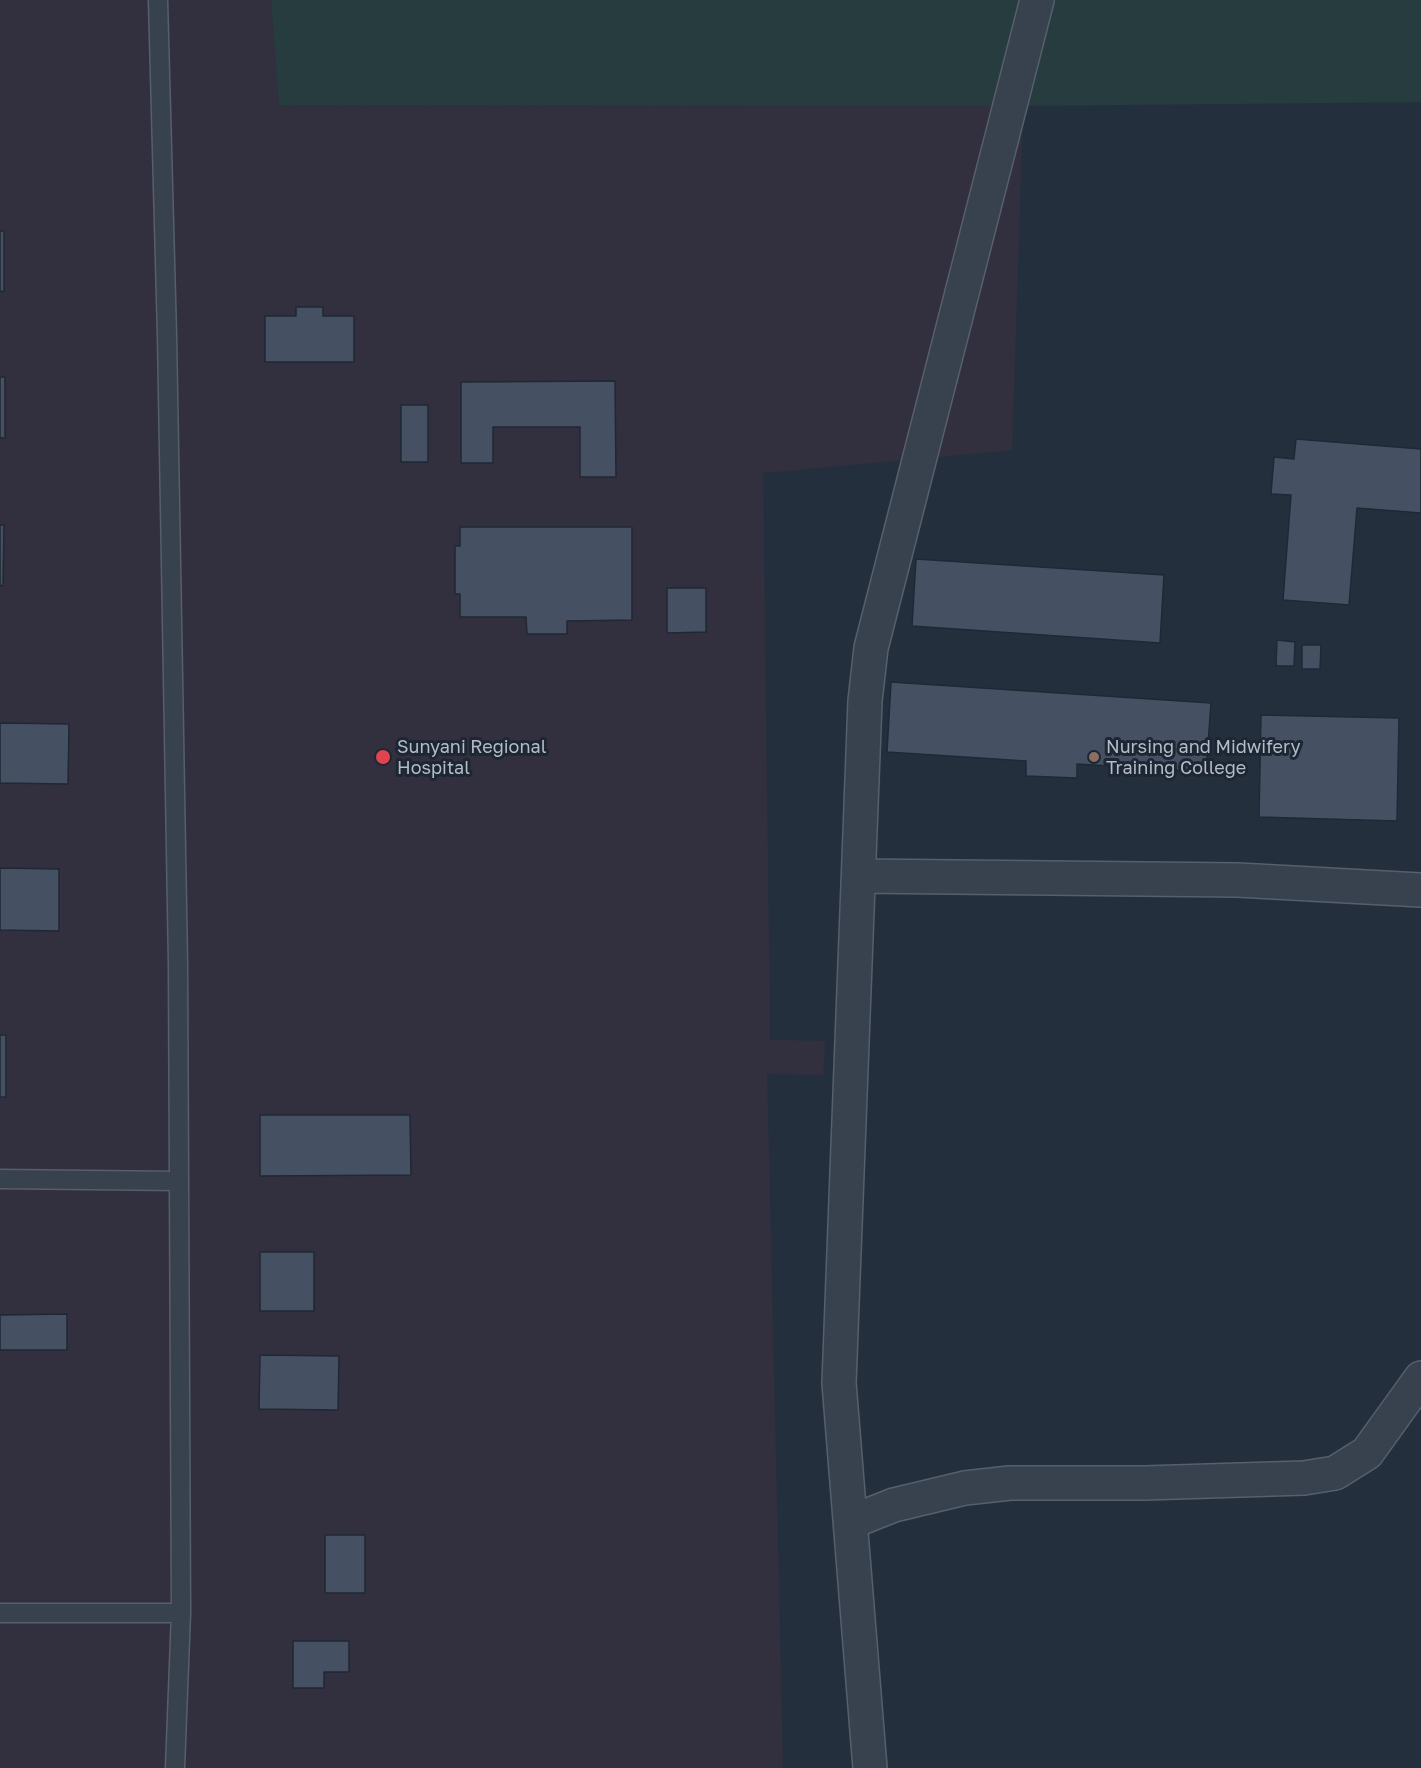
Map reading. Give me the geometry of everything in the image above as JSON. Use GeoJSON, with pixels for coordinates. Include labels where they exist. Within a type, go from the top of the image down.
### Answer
{"type":"FeatureCollection","features":[{"type":"Feature","properties":{"kind":"street"},"geometry":{"type":"LineString","coordinates":[[870,1768],[839,1383],[865,700],[871,648],[1037,0]]}},
{"type":"Feature","properties":{"kind":"street"},"geometry":{"type":"LineString","coordinates":[[859,876],[1238,880],[1421,890]]}},
{"type":"Feature","properties":{"kind":"street"},"geometry":{"type":"LineString","coordinates":[[851,1522],[894,1504],[965,1488],[1010,1483],[1145,1483],[1293,1479],[1335,1473],[1367,1454],[1421,1378]]}},
{"type":"Feature","properties":{"kind":"lane"},"geometry":{"type":"LineString","coordinates":[[158,0],[167,335],[178,952],[181,1613],[175,1768]]}},
{"type":"Feature","properties":{"kind":"lane"},"geometry":{"type":"LineString","coordinates":[[0,1179],[178,1181]]}},
{"type":"Feature","properties":{"kind":"lane"},"geometry":{"type":"LineString","coordinates":[[0,1613],[181,1613]]}},
{"type":"Feature","properties":{"kind":"shaded area","name":"Sunyani Regional Hospital"},"geometry":{"type":"Polygon","coordinates":[[[0,0],[271,0],[279,105],[1023,106],[1012,450],[763,473],[770,1040],[825,1041],[823,1075],[767,1074],[783,1768],[0,1768],[0,0]]]}},
{"type":"Feature","properties":{"kind":"green space"},"geometry":{"type":"Polygon","coordinates":[[[271,0],[1421,0],[1421,102],[1023,106],[279,105],[271,0]]]}},
{"type":"Feature","properties":{"kind":"building"},"geometry":{"type":"Polygon","coordinates":[[[0,231],[4,231],[4,292],[0,291],[0,231]]]}},
{"type":"Feature","properties":{"kind":"building"},"geometry":{"type":"Polygon","coordinates":[[[296,307],[323,307],[323,316],[354,316],[354,362],[265,362],[265,316],[296,316],[296,307]]]}},
{"type":"Feature","properties":{"kind":"building"},"geometry":{"type":"Polygon","coordinates":[[[0,377],[5,377],[5,438],[0,438],[0,377]]]}},
{"type":"Feature","properties":{"kind":"building"},"geometry":{"type":"Polygon","coordinates":[[[615,381],[616,477],[580,477],[580,427],[493,427],[493,463],[461,463],[461,382],[615,381]]]}},
{"type":"Feature","properties":{"kind":"building"},"geometry":{"type":"Polygon","coordinates":[[[401,405],[428,405],[428,462],[401,462],[401,405]]]}},
{"type":"Feature","properties":{"kind":"building"},"geometry":{"type":"Polygon","coordinates":[[[1296,439],[1421,449],[1421,513],[1357,508],[1349,605],[1283,600],[1291,495],[1271,494],[1274,457],[1294,459],[1296,439]]]}},
{"type":"Feature","properties":{"kind":"building"},"geometry":{"type":"Polygon","coordinates":[[[0,525],[4,525],[3,586],[0,585],[0,525]]]}},
{"type":"Feature","properties":{"kind":"building"},"geometry":{"type":"Polygon","coordinates":[[[460,527],[632,527],[632,620],[567,621],[567,634],[527,634],[526,617],[460,617],[460,594],[455,594],[455,546],[460,546],[460,527]]]}},
{"type":"Feature","properties":{"kind":"building"},"geometry":{"type":"Polygon","coordinates":[[[916,559],[1164,575],[1160,643],[912,626],[916,559]]]}},
{"type":"Feature","properties":{"kind":"building"},"geometry":{"type":"Polygon","coordinates":[[[667,588],[706,588],[706,632],[667,633],[667,588]]]}},
{"type":"Feature","properties":{"kind":"building"},"geometry":{"type":"Polygon","coordinates":[[[1277,640],[1295,642],[1294,666],[1276,666],[1277,640]]]}},
{"type":"Feature","properties":{"kind":"building"},"geometry":{"type":"Polygon","coordinates":[[[1302,645],[1321,645],[1320,669],[1302,669],[1302,645]]]}},
{"type":"Feature","properties":{"kind":"building"},"geometry":{"type":"Polygon","coordinates":[[[891,682],[1211,703],[1206,772],[1077,764],[1077,778],[1026,776],[1026,761],[887,752],[891,682]]]}},
{"type":"Feature","properties":{"kind":"building"},"geometry":{"type":"Polygon","coordinates":[[[1261,715],[1399,718],[1397,821],[1259,817],[1261,715]]]}},
{"type":"Feature","properties":{"kind":"building"},"geometry":{"type":"Polygon","coordinates":[[[0,723],[69,724],[68,784],[0,783],[0,723]]]}},
{"type":"Feature","properties":{"kind":"building"},"geometry":{"type":"Polygon","coordinates":[[[0,868],[59,869],[59,931],[0,930],[0,868]]]}},
{"type":"Feature","properties":{"kind":"building"},"geometry":{"type":"Polygon","coordinates":[[[0,1035],[6,1035],[6,1097],[0,1097],[0,1035]]]}},
{"type":"Feature","properties":{"kind":"building"},"geometry":{"type":"Polygon","coordinates":[[[260,1115],[410,1115],[411,1175],[260,1176],[260,1115]]]}},
{"type":"Feature","properties":{"kind":"building"},"geometry":{"type":"Polygon","coordinates":[[[260,1252],[314,1252],[314,1311],[260,1311],[260,1252]]]}},
{"type":"Feature","properties":{"kind":"building"},"geometry":{"type":"Polygon","coordinates":[[[67,1314],[67,1350],[0,1350],[0,1315],[67,1314]]]}},
{"type":"Feature","properties":{"kind":"building"},"geometry":{"type":"Polygon","coordinates":[[[260,1355],[339,1356],[338,1410],[259,1409],[260,1355]]]}},
{"type":"Feature","properties":{"kind":"building"},"geometry":{"type":"Polygon","coordinates":[[[325,1535],[365,1535],[365,1593],[325,1593],[325,1535]]]}},
{"type":"Feature","properties":{"kind":"building"},"geometry":{"type":"Polygon","coordinates":[[[293,1641],[349,1641],[349,1672],[324,1672],[324,1688],[293,1688],[293,1641]]]}},
{"type":"Feature","properties":{"kind":"place","name":"Sunyani Regional Hospital"},"geometry":{"type":"Point","coordinates":[383,757]}},
{"type":"Feature","properties":{"kind":"place","name":"Nursing and Midwifery Training College"},"geometry":{"type":"Point","coordinates":[1094,757]}}]}
